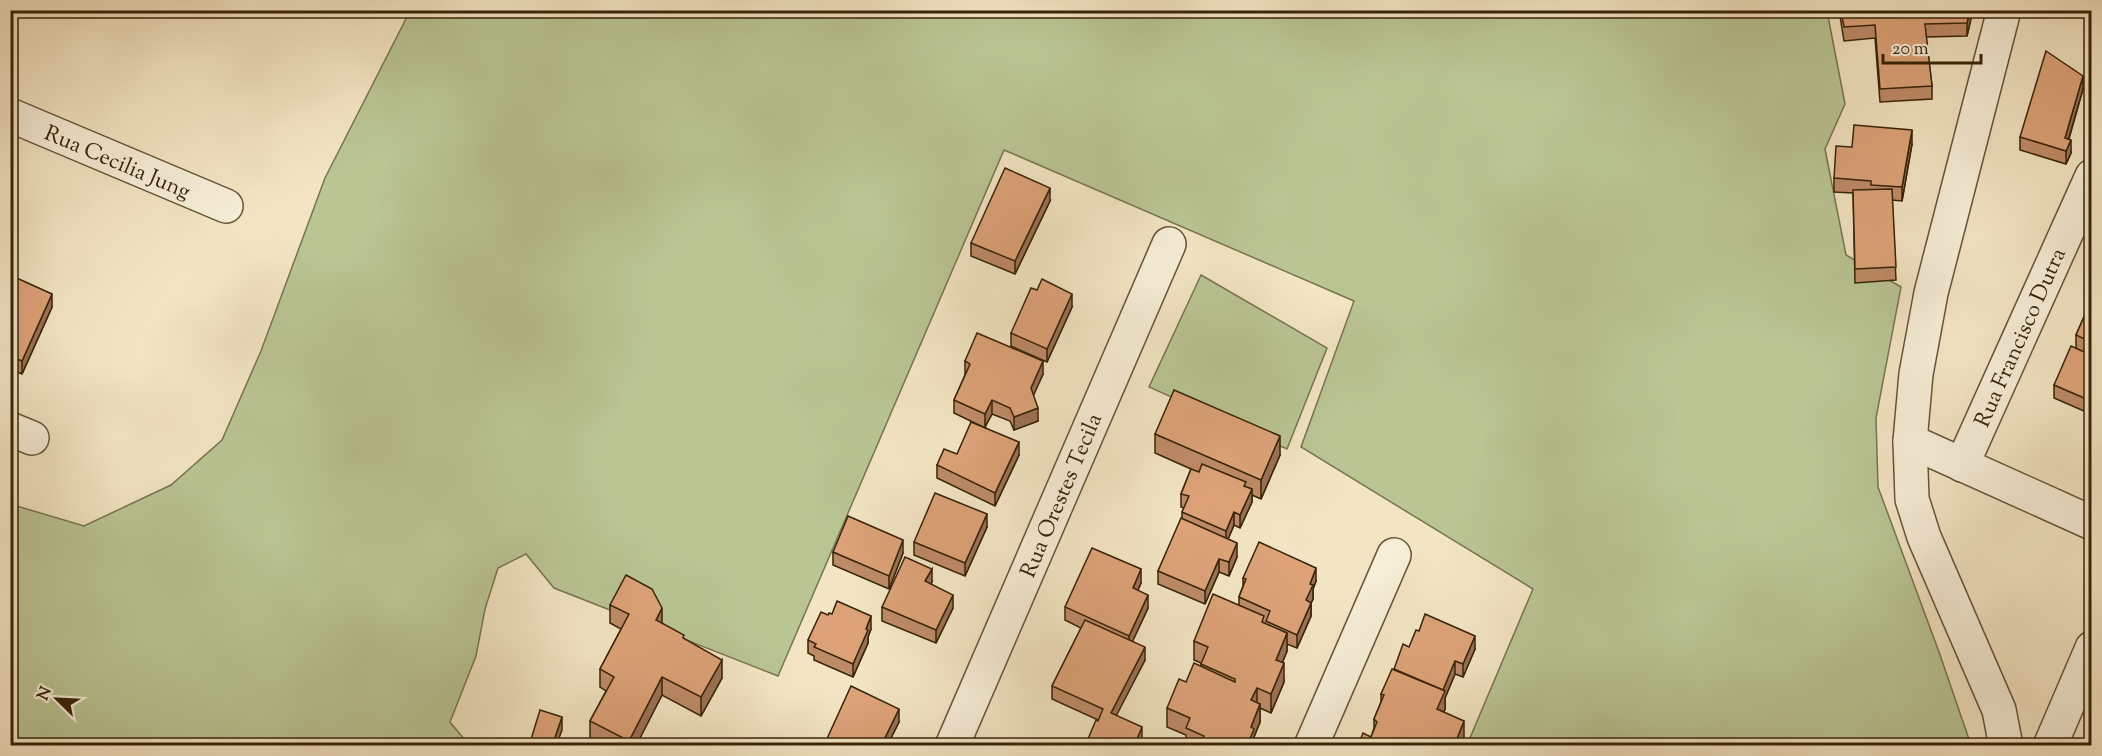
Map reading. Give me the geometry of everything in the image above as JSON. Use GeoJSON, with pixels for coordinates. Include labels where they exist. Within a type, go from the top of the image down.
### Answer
{"type":"FeatureCollection","features":[{"type":"Feature","properties":{"kind":"street"},"geometry":{"type":"LineString","coordinates":[[2004,10],[1931,293],[1916,374],[1910,441],[1912,499],[1924,537],[1999,710],[2006,746]]}},
{"type":"Feature","properties":{"kind":"street","name":"Rua Cecilia Jung"},"geometry":{"type":"LineString","coordinates":[[10,115],[226,206]]}},
{"type":"Feature","properties":{"kind":"street","name":"Rua Francisco Dutra"},"geometry":{"type":"LineString","coordinates":[[1962,465],[2091,176]]}},
{"type":"Feature","properties":{"kind":"street","name":"Rua Orestes Tecila"},"geometry":{"type":"LineString","coordinates":[[952,746],[1169,244]]}},
{"type":"Feature","properties":{"kind":"street"},"geometry":{"type":"LineString","coordinates":[[1910,441],[2091,523]]}},
{"type":"Feature","properties":{"kind":"street"},"geometry":{"type":"LineString","coordinates":[[1311,746],[1394,555]]}},
{"type":"Feature","properties":{"kind":"street"},"geometry":{"type":"LineString","coordinates":[[2050,746],[2091,648]]}},
{"type":"Feature","properties":{"kind":"green space"},"geometry":{"type":"Polygon","coordinates":[[[410,11],[1827,11],[1845,104],[1825,149],[1846,255],[1901,287],[1876,418],[1878,487],[1971,745],[1467,745],[1533,589],[1301,447],[1354,301],[1004,150],[778,676],[554,588],[526,554],[498,568],[485,609],[476,656],[450,722],[469,745],[11,745],[10,504],[84,526],[171,485],[222,440],[261,351],[325,178],[410,11]]]}},
{"type":"Feature","properties":{"kind":"green space"},"geometry":{"type":"Polygon","coordinates":[[[1201,275],[1327,348],[1287,449],[1149,387],[1201,275]]]}},
{"type":"Feature","properties":{"kind":"building"},"geometry":{"type":"Polygon","coordinates":[[[1841,10],[1905,10],[1906,14],[1906,10],[1970,10],[1967,23],[1925,24],[1932,86],[1880,89],[1875,25],[1844,27],[1841,10]]]}},
{"type":"Feature","properties":{"kind":"building"},"geometry":{"type":"Polygon","coordinates":[[[2046,51],[2083,76],[2065,138],[2071,140],[2066,151],[2020,137],[2046,51]]]}},
{"type":"Feature","properties":{"kind":"building"},"geometry":{"type":"Polygon","coordinates":[[[1854,125],[1912,130],[1902,187],[1871,185],[1871,181],[1834,178],[1836,146],[1852,147],[1854,125]]]}},
{"type":"Feature","properties":{"kind":"building"},"geometry":{"type":"Polygon","coordinates":[[[1005,168],[1050,188],[1015,261],[971,243],[1005,168]]]}},
{"type":"Feature","properties":{"kind":"building"},"geometry":{"type":"Polygon","coordinates":[[[1892,189],[1896,267],[1855,269],[1853,190],[1892,189]]]}},
{"type":"Feature","properties":{"kind":"building"},"geometry":{"type":"Polygon","coordinates":[[[10,275],[52,294],[22,361],[10,356],[10,275]]]}},
{"type":"Feature","properties":{"kind":"building"},"geometry":{"type":"Polygon","coordinates":[[[1042,279],[1072,294],[1047,349],[1011,333],[1031,288],[1037,290],[1042,279]]]}},
{"type":"Feature","properties":{"kind":"building"},"geometry":{"type":"Polygon","coordinates":[[[2091,301],[2091,342],[2076,335],[2091,301]]]}},
{"type":"Feature","properties":{"kind":"building"},"geometry":{"type":"Polygon","coordinates":[[[977,333],[1043,361],[1031,388],[1038,408],[1014,417],[1010,408],[992,400],[985,414],[954,400],[970,364],[965,361],[977,333]]]}},
{"type":"Feature","properties":{"kind":"building"},"geometry":{"type":"Polygon","coordinates":[[[2071,346],[2091,355],[2091,401],[2054,385],[2071,346]]]}},
{"type":"Feature","properties":{"kind":"building"},"geometry":{"type":"Polygon","coordinates":[[[1174,390],[1280,436],[1261,480],[1155,434],[1174,390]]]}},
{"type":"Feature","properties":{"kind":"building"},"geometry":{"type":"Polygon","coordinates":[[[971,422],[1019,442],[995,493],[937,465],[944,449],[957,454],[971,422]]]}},
{"type":"Feature","properties":{"kind":"building"},"geometry":{"type":"Polygon","coordinates":[[[1202,464],[1246,482],[1244,486],[1252,489],[1240,515],[1234,512],[1226,531],[1182,512],[1189,496],[1181,494],[1191,469],[1199,472],[1202,464]]]}},
{"type":"Feature","properties":{"kind":"building"},"geometry":{"type":"Polygon","coordinates":[[[935,493],[987,514],[965,563],[914,542],[935,493]]]}},
{"type":"Feature","properties":{"kind":"building"},"geometry":{"type":"Polygon","coordinates":[[[848,516],[903,540],[889,576],[833,552],[848,516]]]}},
{"type":"Feature","properties":{"kind":"building"},"geometry":{"type":"Polygon","coordinates":[[[1181,518],[1237,543],[1229,562],[1219,559],[1205,591],[1158,571],[1181,518]]]}},
{"type":"Feature","properties":{"kind":"building"},"geometry":{"type":"Polygon","coordinates":[[[1259,542],[1316,568],[1310,584],[1313,585],[1306,600],[1311,603],[1297,635],[1266,621],[1270,611],[1239,597],[1246,579],[1243,578],[1259,542]]]}},
{"type":"Feature","properties":{"kind":"building"},"geometry":{"type":"Polygon","coordinates":[[[1092,548],[1141,569],[1133,588],[1148,595],[1129,636],[1065,607],[1092,548]]]}},
{"type":"Feature","properties":{"kind":"building"},"geometry":{"type":"Polygon","coordinates":[[[905,557],[932,569],[925,581],[953,595],[936,630],[882,607],[905,557]]]}},
{"type":"Feature","properties":{"kind":"building"},"geometry":{"type":"Polygon","coordinates":[[[626,575],[652,589],[662,608],[656,620],[722,660],[701,697],[662,677],[629,741],[590,721],[614,677],[600,669],[629,614],[610,605],[626,575]]]}},
{"type":"Feature","properties":{"kind":"building"},"geometry":{"type":"Polygon","coordinates":[[[1213,594],[1264,616],[1262,622],[1287,633],[1276,660],[1284,663],[1271,694],[1257,688],[1251,700],[1260,704],[1247,746],[1210,746],[1201,742],[1204,736],[1186,728],[1190,718],[1167,708],[1179,679],[1186,682],[1194,663],[1235,682],[1235,679],[1201,664],[1208,647],[1194,641],[1213,594]]]}},
{"type":"Feature","properties":{"kind":"building"},"geometry":{"type":"Polygon","coordinates":[[[837,601],[871,616],[866,629],[868,630],[853,664],[814,647],[816,644],[808,640],[821,612],[832,614],[837,601]]]}},
{"type":"Feature","properties":{"kind":"building"},"geometry":{"type":"Polygon","coordinates":[[[1425,614],[1475,636],[1463,664],[1455,661],[1443,690],[1394,669],[1403,644],[1409,647],[1416,630],[1419,631],[1425,614]]]}},
{"type":"Feature","properties":{"kind":"building"},"geometry":{"type":"Polygon","coordinates":[[[1085,620],[1145,647],[1111,713],[1142,727],[1134,746],[1085,746],[1103,709],[1052,686],[1085,620]]]}},
{"type":"Feature","properties":{"kind":"building"},"geometry":{"type":"Polygon","coordinates":[[[1392,669],[1445,691],[1437,709],[1464,721],[1454,746],[1358,746],[1363,733],[1371,737],[1377,722],[1374,719],[1384,695],[1381,694],[1392,669]]]}},
{"type":"Feature","properties":{"kind":"building"},"geometry":{"type":"Polygon","coordinates":[[[851,686],[899,709],[881,746],[836,746],[826,741],[851,686]]]}},
{"type":"Feature","properties":{"kind":"building"},"geometry":{"type":"Polygon","coordinates":[[[540,710],[562,717],[552,746],[529,746],[540,710]]]}},
{"type":"Feature","properties":{"kind":"building"},"geometry":{"type":"Polygon","coordinates":[[[2091,722],[2091,746],[2081,746],[2091,722]]]}},
{"type":"Feature","properties":{"kind":"building"},"geometry":{"type":"Polygon","coordinates":[[[633,739],[646,746],[630,746],[633,739]]]}}]}
